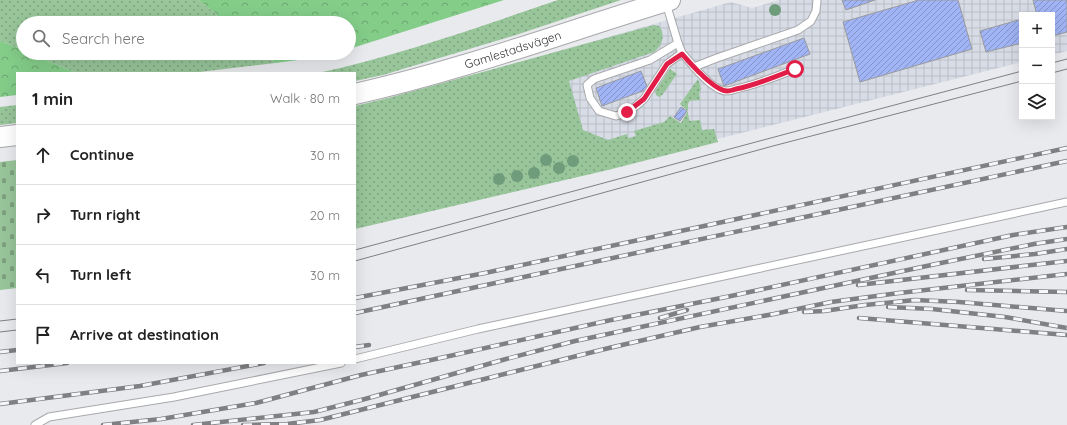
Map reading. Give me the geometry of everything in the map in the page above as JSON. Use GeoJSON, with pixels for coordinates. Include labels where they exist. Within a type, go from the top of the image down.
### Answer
{"type":"FeatureCollection","features":[{"type":"Feature","properties":{"kind":"street","name":"Gamlestadsvägen"},"geometry":{"type":"LineString","coordinates":[[356,94],[437,73],[668,1]]}},
{"type":"Feature","properties":{"kind":"street"},"geometry":{"type":"LineString","coordinates":[[0,137],[16,136]]}},
{"type":"Feature","properties":{"kind":"lane"},"geometry":{"type":"LineString","coordinates":[[694,67],[798,30],[811,21],[816,11],[817,0]]}},
{"type":"Feature","properties":{"kind":"lane"},"geometry":{"type":"LineString","coordinates":[[668,1],[682,54],[704,78],[717,87],[726,91],[742,88],[795,69]]}},
{"type":"Feature","properties":{"kind":"lane"},"geometry":{"type":"LineString","coordinates":[[678,43],[650,60],[594,79],[587,85],[590,98],[599,111],[616,116],[630,111],[644,99],[667,64],[682,54]]}},
{"type":"Feature","properties":{"kind":"lane"},"geometry":{"type":"LineString","coordinates":[[356,360],[478,329],[1067,202]]}},
{"type":"Feature","properties":{"kind":"lane"},"geometry":{"type":"LineString","coordinates":[[35,425],[49,417],[174,398],[336,364]]}},
{"type":"Feature","properties":{"kind":"shaded area"},"geometry":{"type":"Polygon","coordinates":[[[779,0],[1067,0],[1067,51],[1055,54],[1055,12],[1019,12],[1019,63],[583,173],[552,53],[731,2],[752,8],[779,0]]]}},
{"type":"Feature","properties":{"kind":"green space"},"geometry":{"type":"Polygon","coordinates":[[[0,0],[199,0],[218,16],[16,16],[16,47],[0,41],[0,0]]]}},
{"type":"Feature","properties":{"kind":"green space"},"geometry":{"type":"Polygon","coordinates":[[[199,0],[504,0],[356,47],[356,16],[218,16],[199,0]]]}},
{"type":"Feature","properties":{"kind":"green space"},"geometry":{"type":"Polygon","coordinates":[[[558,0],[621,0],[516,35],[383,75],[356,81],[356,72],[322,72],[379,58],[558,0]]]}},
{"type":"Feature","properties":{"kind":"green space"},"geometry":{"type":"Polygon","coordinates":[[[654,25],[659,26],[663,37],[661,44],[654,52],[569,81],[583,130],[608,140],[627,134],[628,138],[636,136],[634,131],[664,122],[670,116],[681,123],[688,111],[690,121],[700,120],[702,130],[714,129],[718,142],[608,170],[356,229],[356,106],[654,25]]]}},
{"type":"Feature","properties":{"kind":"green space"},"geometry":{"type":"Polygon","coordinates":[[[0,41],[16,47],[16,60],[45,60],[74,72],[16,72],[16,95],[0,97],[0,41]]]}},
{"type":"Feature","properties":{"kind":"green space"},"geometry":{"type":"Polygon","coordinates":[[[45,60],[272,60],[275,63],[199,72],[74,72],[45,60]]]}},
{"type":"Feature","properties":{"kind":"green space"},"geometry":{"type":"Polygon","coordinates":[[[272,60],[298,60],[275,63],[272,60]]]}},
{"type":"Feature","properties":{"kind":"green space"},"geometry":{"type":"Polygon","coordinates":[[[670,69],[677,74],[663,94],[659,97],[656,95],[655,91],[670,69]]]}},
{"type":"Feature","properties":{"kind":"green space"},"geometry":{"type":"Polygon","coordinates":[[[698,79],[701,89],[699,93],[700,100],[690,101],[688,104],[688,111],[680,104],[698,79]]]}},
{"type":"Feature","properties":{"kind":"green space"},"geometry":{"type":"Polygon","coordinates":[[[16,105],[16,123],[0,125],[0,107],[16,105]]]}},
{"type":"Feature","properties":{"kind":"green space"},"geometry":{"type":"Polygon","coordinates":[[[16,160],[16,288],[0,290],[0,162],[16,160]]]}},
{"type":"Feature","properties":{"kind":"building"},"geometry":{"type":"Polygon","coordinates":[[[842,0],[875,0],[846,10],[842,0]]]}},
{"type":"Feature","properties":{"kind":"building"},"geometry":{"type":"Polygon","coordinates":[[[919,0],[958,0],[972,49],[860,82],[843,22],[919,0]]]}},
{"type":"Feature","properties":{"kind":"building"},"geometry":{"type":"Polygon","coordinates":[[[1033,0],[1067,0],[1067,32],[1055,35],[1055,12],[1036,12],[1033,0]]]}},
{"type":"Feature","properties":{"kind":"building"},"geometry":{"type":"Polygon","coordinates":[[[1019,20],[1019,44],[986,52],[980,31],[1019,20]]]}},
{"type":"Feature","properties":{"kind":"building"},"geometry":{"type":"Polygon","coordinates":[[[804,38],[810,54],[724,86],[718,69],[804,38]]]}},
{"type":"Feature","properties":{"kind":"building"},"geometry":{"type":"Polygon","coordinates":[[[641,71],[648,89],[602,106],[596,88],[641,71]]]}},
{"type":"Feature","properties":{"kind":"building"},"geometry":{"type":"Polygon","coordinates":[[[681,107],[687,111],[680,121],[674,117],[681,107]]]}},
{"type":"Feature","properties":{"kind":"tram line"},"geometry":{"type":"LineString","coordinates":[[1055,62],[1067,59]]}},
{"type":"Feature","properties":{"kind":"tram line"},"geometry":{"type":"LineString","coordinates":[[1055,72],[1067,69]]}},
{"type":"Feature","properties":{"kind":"tram line"},"geometry":{"type":"LineString","coordinates":[[356,250],[1019,72]]}},
{"type":"Feature","properties":{"kind":"tram line"},"geometry":{"type":"LineString","coordinates":[[356,261],[773,146],[1019,82]]}},
{"type":"Feature","properties":{"kind":"tram line"},"geometry":{"type":"LineString","coordinates":[[0,321],[16,319]]}},
{"type":"Feature","properties":{"kind":"tram line"},"geometry":{"type":"LineString","coordinates":[[0,332],[16,330]]}},
{"type":"Feature","properties":{"kind":"railway"},"geometry":{"type":"LineString","coordinates":[[356,298],[485,273],[1067,148]]}},
{"type":"Feature","properties":{"kind":"railway"},"geometry":{"type":"LineString","coordinates":[[356,313],[1067,161]]}},
{"type":"Feature","properties":{"kind":"railway"},"geometry":{"type":"LineString","coordinates":[[103,425],[161,419],[256,403],[361,375],[611,320],[731,296],[1013,235],[1067,227]]}},
{"type":"Feature","properties":{"kind":"railway"},"geometry":{"type":"LineString","coordinates":[[193,425],[314,412],[575,341],[936,264],[1034,244],[1067,239]]}},
{"type":"Feature","properties":{"kind":"railway"},"geometry":{"type":"LineString","coordinates":[[984,259],[1067,249]]}},
{"type":"Feature","properties":{"kind":"railway"},"geometry":{"type":"LineString","coordinates":[[858,285],[1067,261]]}},
{"type":"Feature","properties":{"kind":"railway"},"geometry":{"type":"LineString","coordinates":[[243,425],[287,424],[320,420],[609,348],[700,327],[831,302],[1067,274]]}},
{"type":"Feature","properties":{"kind":"railway"},"geometry":{"type":"LineString","coordinates":[[967,290],[1067,292]]}},
{"type":"Feature","properties":{"kind":"railway"},"geometry":{"type":"LineString","coordinates":[[804,312],[915,300],[1067,311]]}},
{"type":"Feature","properties":{"kind":"railway"},"geometry":{"type":"LineString","coordinates":[[888,307],[932,309],[1005,317],[1067,328]]}},
{"type":"Feature","properties":{"kind":"railway"},"geometry":{"type":"LineString","coordinates":[[660,318],[687,310]]}},
{"type":"Feature","properties":{"kind":"railway"},"geometry":{"type":"LineString","coordinates":[[859,318],[1067,335]]}},
{"type":"Feature","properties":{"kind":"railway"},"geometry":{"type":"LineString","coordinates":[[356,347],[369,345]]}},
{"type":"Feature","properties":{"kind":"railway"},"geometry":{"type":"LineString","coordinates":[[0,352],[16,350]]}},
{"type":"Feature","properties":{"kind":"railway"},"geometry":{"type":"LineString","coordinates":[[0,371],[59,364]]}},
{"type":"Feature","properties":{"kind":"railway"},"geometry":{"type":"LineString","coordinates":[[0,404],[140,386],[259,364]]}},
{"type":"Feature","properties":{"kind":"route"},"geometry":{"type":"LineString","coordinates":[[627,112],[644,99],[667,64],[682,54],[704,78],[726,91],[742,88],[795,69]]}}]}
